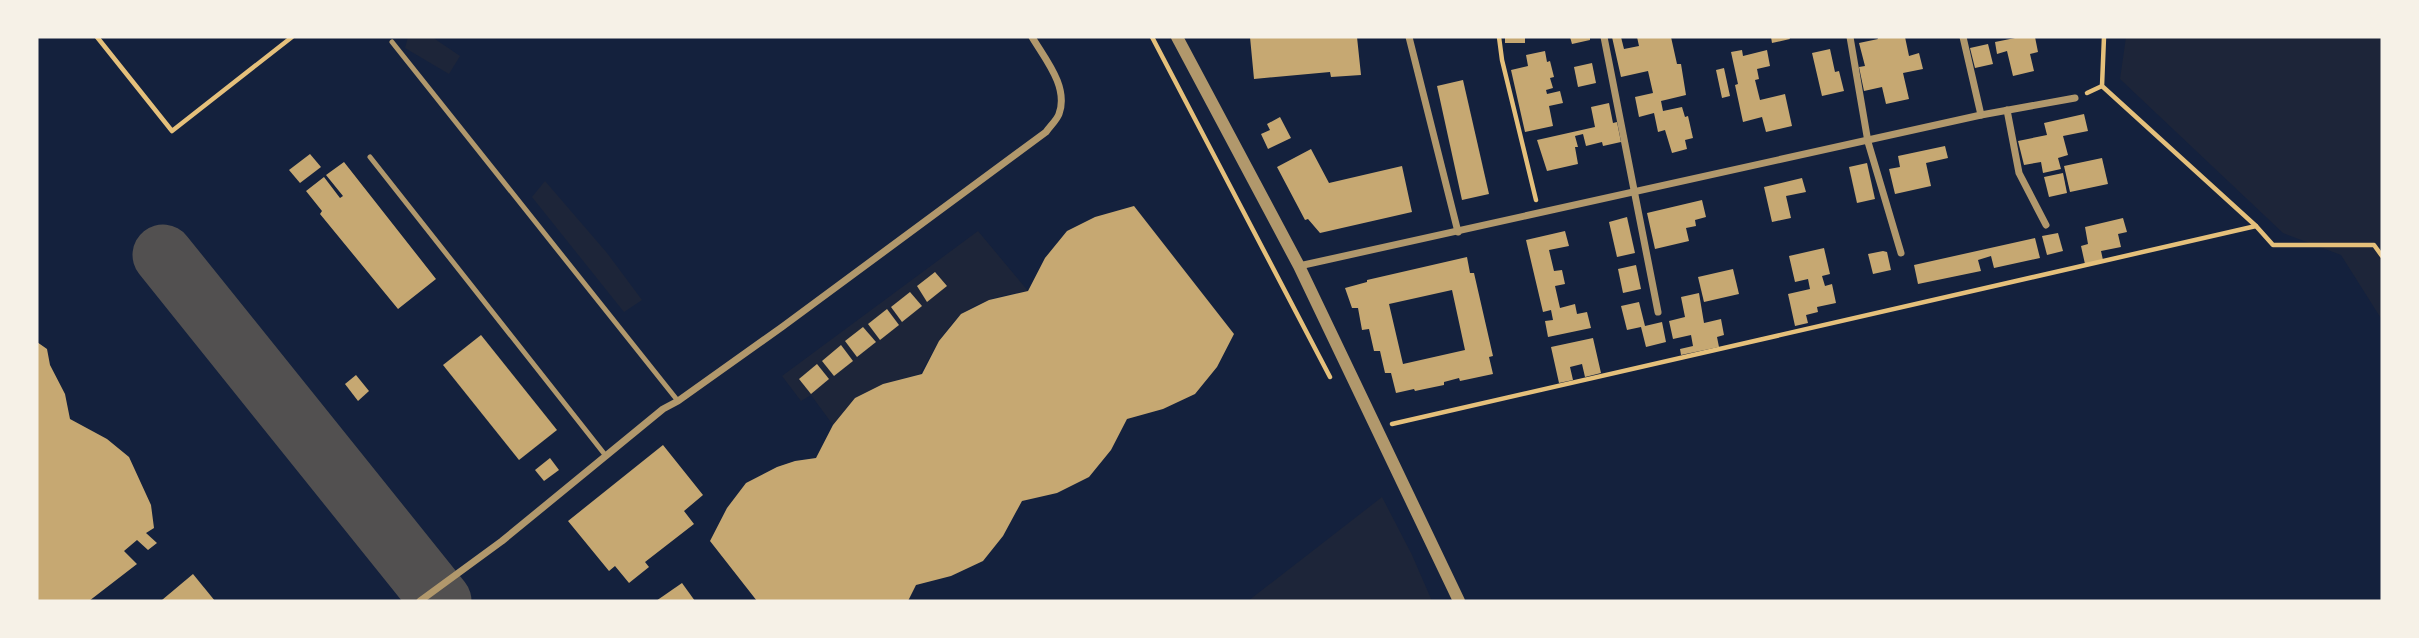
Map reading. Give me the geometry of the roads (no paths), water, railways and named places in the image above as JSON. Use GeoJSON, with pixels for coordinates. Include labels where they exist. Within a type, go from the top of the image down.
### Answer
{"type":"FeatureCollection","features":[{"type":"Feature","properties":{"kind":"street"},"geometry":{"type":"LineString","coordinates":[[420,601],[502,541],[663,409],[782,327],[1046,132],[1059,116],[1062,99],[1058,82],[1032,37]]}},
{"type":"Feature","properties":{"kind":"street"},"geometry":{"type":"LineString","coordinates":[[1177,37],[1299,266],[1459,601]]}},
{"type":"Feature","properties":{"kind":"street"},"geometry":{"type":"LineString","coordinates":[[1409,37],[1458,232]]}},
{"type":"Feature","properties":{"kind":"street"},"geometry":{"type":"LineString","coordinates":[[1604,37],[1658,312]]}},
{"type":"Feature","properties":{"kind":"street"},"geometry":{"type":"LineString","coordinates":[[1850,37],[1868,142],[1900,253]]}},
{"type":"Feature","properties":{"kind":"street"},"geometry":{"type":"LineString","coordinates":[[1963,37],[1981,116]]}},
{"type":"Feature","properties":{"kind":"street"},"geometry":{"type":"LineString","coordinates":[[1299,266],[2007,110],[2075,98]]}},
{"type":"Feature","properties":{"kind":"street"},"geometry":{"type":"LineString","coordinates":[[2007,110],[2019,173],[2046,225]]}},
{"type":"Feature","properties":{"kind":"lane"},"geometry":{"type":"LineString","coordinates":[[392,42],[678,401]]}},
{"type":"Feature","properties":{"kind":"lane"},"geometry":{"type":"LineString","coordinates":[[370,157],[606,456]]}}]}
